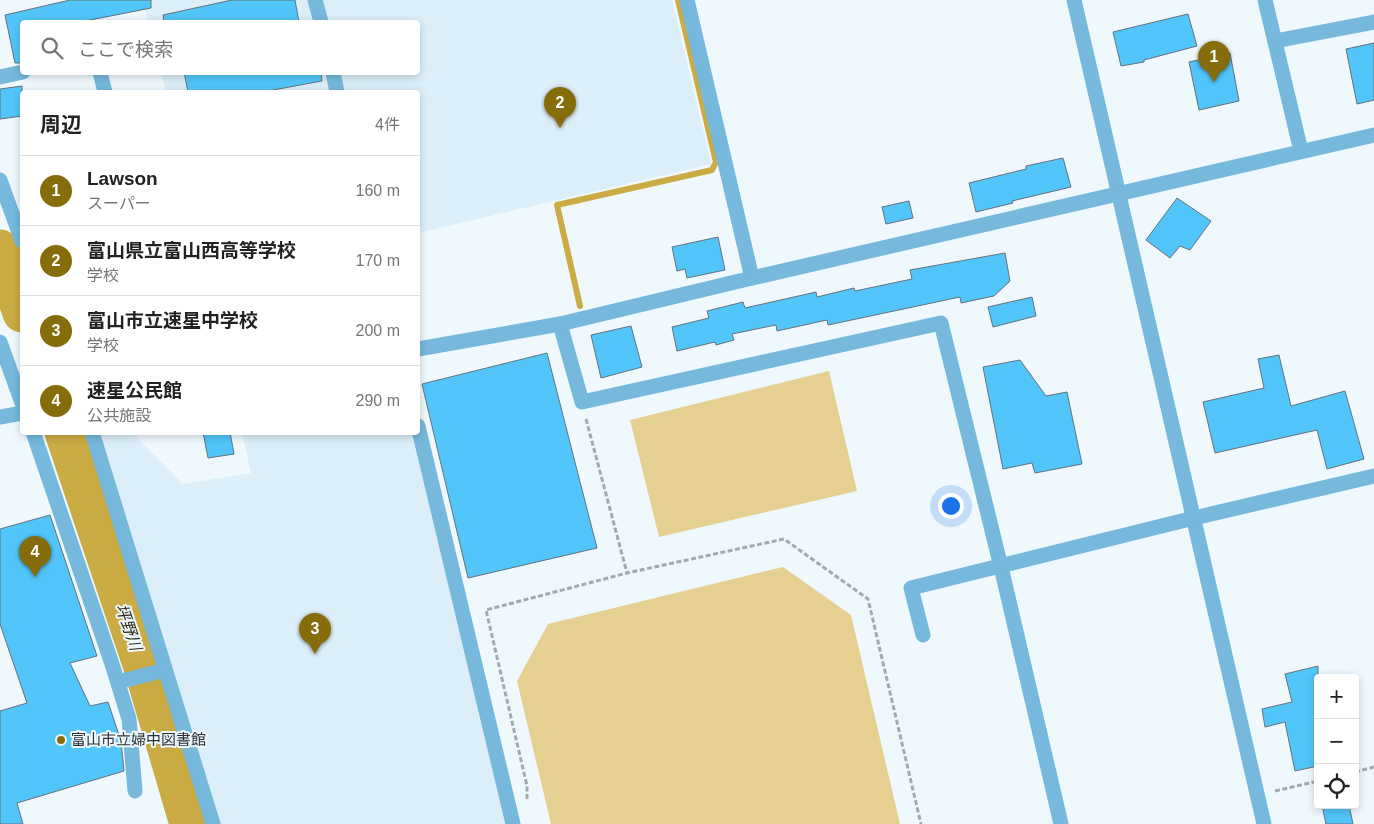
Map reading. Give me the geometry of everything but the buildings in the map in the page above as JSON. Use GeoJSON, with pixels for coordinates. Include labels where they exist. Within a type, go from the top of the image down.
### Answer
{"type":"FeatureCollection","features":[{"type":"Feature","properties":{"kind":"street"},"geometry":{"type":"LineString","coordinates":[[315,0],[320,20]]}},
{"type":"Feature","properties":{"kind":"street"},"geometry":{"type":"LineString","coordinates":[[687,0],[752,278]]}},
{"type":"Feature","properties":{"kind":"street"},"geometry":{"type":"LineString","coordinates":[[1074,0],[1264,824]]}},
{"type":"Feature","properties":{"kind":"street"},"geometry":{"type":"LineString","coordinates":[[1265,0],[1301,151]]}},
{"type":"Feature","properties":{"kind":"street"},"geometry":{"type":"LineString","coordinates":[[1275,41],[1374,22]]}},
{"type":"Feature","properties":{"kind":"street"},"geometry":{"type":"LineString","coordinates":[[0,77],[20,73]]}},
{"type":"Feature","properties":{"kind":"street"},"geometry":{"type":"LineString","coordinates":[[101,75],[104,90]]}},
{"type":"Feature","properties":{"kind":"street"},"geometry":{"type":"LineString","coordinates":[[334,75],[337,90]]}},
{"type":"Feature","properties":{"kind":"street"},"geometry":{"type":"LineString","coordinates":[[420,350],[560,324],[1301,151],[1374,136]]}},
{"type":"Feature","properties":{"kind":"street"},"geometry":{"type":"LineString","coordinates":[[0,180],[20,235]]}},
{"type":"Feature","properties":{"kind":"street"},"geometry":{"type":"LineString","coordinates":[[560,324],[582,402],[941,323],[1001,567],[1061,824]]}},
{"type":"Feature","properties":{"kind":"street"},"geometry":{"type":"LineString","coordinates":[[0,342],[20,397]]}},
{"type":"Feature","properties":{"kind":"street"},"geometry":{"type":"LineString","coordinates":[[0,417],[20,413]]}},
{"type":"Feature","properties":{"kind":"street"},"geometry":{"type":"LineString","coordinates":[[420,434],[513,824]]}},
{"type":"Feature","properties":{"kind":"street"},"geometry":{"type":"LineString","coordinates":[[34,435],[129,719],[135,791]]}},
{"type":"Feature","properties":{"kind":"street"},"geometry":{"type":"LineString","coordinates":[[93,435],[213,824]]}},
{"type":"Feature","properties":{"kind":"street"},"geometry":{"type":"LineString","coordinates":[[923,635],[911,588],[1374,476]]}},
{"type":"Feature","properties":{"kind":"street"},"geometry":{"type":"LineString","coordinates":[[118,682],[165,670]]}},
{"type":"Feature","properties":{"kind":"path"},"geometry":{"type":"LineString","coordinates":[[582,402],[627,573]]}},
{"type":"Feature","properties":{"kind":"path"},"geometry":{"type":"LineString","coordinates":[[527,805],[528,786],[486,610],[627,573],[784,540],[868,598],[921,824]]}},
{"type":"Feature","properties":{"kind":"path"},"geometry":{"type":"LineString","coordinates":[[1359,771],[1374,767]]}},
{"type":"Feature","properties":{"kind":"path"},"geometry":{"type":"LineString","coordinates":[[1258,796],[1314,782]]}},
{"type":"Feature","properties":{"kind":"shaded area"},"geometry":{"type":"Polygon","coordinates":[[[143,0],[672,0],[711,164],[420,233],[420,90],[165,90],[162,75],[420,75],[420,20],[148,20],[143,0]]]}},
{"type":"Feature","properties":{"kind":"shaded area"},"geometry":{"type":"Polygon","coordinates":[[[829,371],[857,491],[659,537],[630,420],[829,371]]]}},
{"type":"Feature","properties":{"kind":"shaded area"},"geometry":{"type":"Polygon","coordinates":[[[98,435],[134,435],[183,484],[251,473],[242,435],[414,435],[505,824],[218,824],[98,435]]]}},
{"type":"Feature","properties":{"kind":"shaded area"},"geometry":{"type":"Polygon","coordinates":[[[783,567],[851,615],[900,824],[551,824],[517,681],[548,624],[783,567]]]}},
{"type":"Feature","properties":{"kind":"waterway"},"geometry":{"type":"LineString","coordinates":[[580,306],[557,205],[712,170],[716,162],[678,0]]}},
{"type":"Feature","properties":{"kind":"waterway","name":"坪野川"},"geometry":{"type":"LineString","coordinates":[[0,249],[20,307]]}},
{"type":"Feature","properties":{"kind":"waterway","name":"坪野川"},"geometry":{"type":"LineString","coordinates":[[65,435],[142,664],[189,824]]}},
{"type":"Feature","properties":{"kind":"place","name":"Lawson"},"geometry":{"type":"Point","coordinates":[1214,82]}},
{"type":"Feature","properties":{"kind":"place","name":"富山県立富山西高等学校"},"geometry":{"type":"Point","coordinates":[560,128]}},
{"type":"Feature","properties":{"kind":"place","name":"速星公民館"},"geometry":{"type":"Point","coordinates":[35,577]}},
{"type":"Feature","properties":{"kind":"place","name":"富山市立速星中学校"},"geometry":{"type":"Point","coordinates":[315,654]}},
{"type":"Feature","properties":{"kind":"place","name":"富山市立婦中図書館"},"geometry":{"type":"Point","coordinates":[61,740]}}]}
